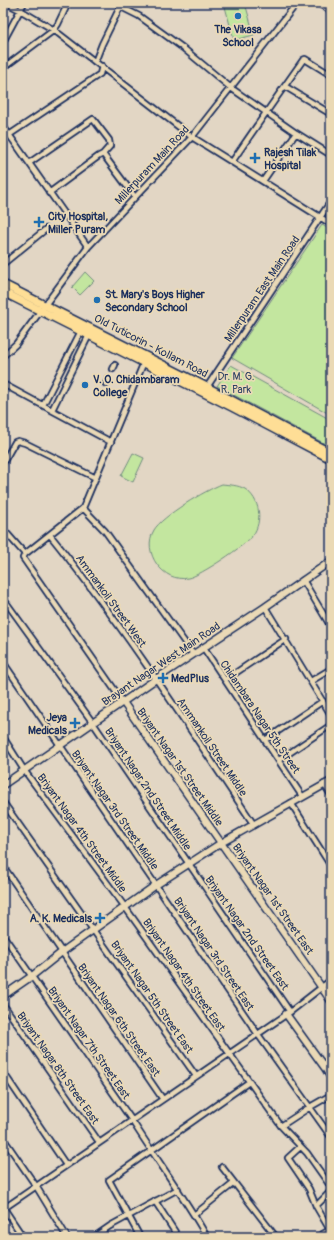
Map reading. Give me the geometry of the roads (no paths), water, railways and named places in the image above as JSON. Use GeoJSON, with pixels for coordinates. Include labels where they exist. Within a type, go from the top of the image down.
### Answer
{"type":"FeatureCollection","features":[{"type":"Feature","properties":{"kind":"main road","name":"Old Tuticorin - Kollam Road"},"geometry":{"type":"LineString","coordinates":[[3,284],[43,308],[145,359],[207,387],[331,453]]}},
{"type":"Feature","properties":{"kind":"main road"},"geometry":{"type":"LineString","coordinates":[[3,292],[43,308],[81,331],[145,359],[331,459]]}},
{"type":"Feature","properties":{"kind":"street"},"geometry":{"type":"LineString","coordinates":[[6,3],[54,30],[192,137],[331,224]]}},
{"type":"Feature","properties":{"kind":"street"},"geometry":{"type":"LineString","coordinates":[[3,42],[24,3]]}},
{"type":"Feature","properties":{"kind":"street"},"geometry":{"type":"LineString","coordinates":[[3,68],[54,30],[68,3]]}},
{"type":"Feature","properties":{"kind":"street","name":"Millerpuram Main Road"},"geometry":{"type":"LineString","coordinates":[[3,356],[16,344],[88,247],[192,137],[297,3]]}},
{"type":"Feature","properties":{"kind":"street"},"geometry":{"type":"LineString","coordinates":[[318,3],[331,11]]}},
{"type":"Feature","properties":{"kind":"street"},"geometry":{"type":"LineString","coordinates":[[95,62],[102,44],[122,5],[183,48],[231,88],[296,133],[331,155]]}},
{"type":"Feature","properties":{"kind":"street"},"geometry":{"type":"LineString","coordinates":[[232,162],[303,60],[305,59],[331,75]]}},
{"type":"Feature","properties":{"kind":"street"},"geometry":{"type":"LineString","coordinates":[[9,135],[100,74],[102,66]]}},
{"type":"Feature","properties":{"kind":"street"},"geometry":{"type":"LineString","coordinates":[[286,86],[331,114]]}},
{"type":"Feature","properties":{"kind":"street"},"geometry":{"type":"LineString","coordinates":[[29,163],[93,118],[109,140],[110,146],[103,154],[49,193]]}},
{"type":"Feature","properties":{"kind":"street"},"geometry":{"type":"LineString","coordinates":[[3,126],[88,247]]}},
{"type":"Feature","properties":{"kind":"street"},"geometry":{"type":"LineString","coordinates":[[263,182],[296,133]]}},
{"type":"Feature","properties":{"kind":"street"},"geometry":{"type":"LineString","coordinates":[[103,154],[135,197]]}},
{"type":"Feature","properties":{"kind":"street","name":"Millerpuram East Main Road"},"geometry":{"type":"LineString","coordinates":[[207,387],[331,200]]}},
{"type":"Feature","properties":{"kind":"street"},"geometry":{"type":"LineString","coordinates":[[3,264],[46,229]]}},
{"type":"Feature","properties":{"kind":"street"},"geometry":{"type":"LineString","coordinates":[[43,406],[81,331]]}},
{"type":"Feature","properties":{"kind":"street"},"geometry":{"type":"LineString","coordinates":[[52,410],[89,335]]}},
{"type":"Feature","properties":{"kind":"street"},"geometry":{"type":"LineString","coordinates":[[123,702],[23,558],[25,554],[83,508],[145,359]]}},
{"type":"Feature","properties":{"kind":"street"},"geometry":{"type":"LineString","coordinates":[[3,384],[111,442]]}},
{"type":"Feature","properties":{"kind":"street"},"geometry":{"type":"LineString","coordinates":[[3,463],[15,442],[18,441],[96,478]]}},
{"type":"Feature","properties":{"kind":"street"},"geometry":{"type":"LineString","coordinates":[[83,508],[105,531],[193,654]]}},
{"type":"Feature","properties":{"kind":"street"},"geometry":{"type":"LineString","coordinates":[[3,529],[25,554]]}},
{"type":"Feature","properties":{"kind":"street","name":"Ammankoil Street West"},"geometry":{"type":"LineString","coordinates":[[50,535],[111,613],[156,679]]}},
{"type":"Feature","properties":{"kind":"street","name":"Brayant Nagar West Main Road"},"geometry":{"type":"LineString","coordinates":[[3,785],[156,679],[265,607],[331,561]]}},
{"type":"Feature","properties":{"kind":"street"},"geometry":{"type":"LineString","coordinates":[[303,580],[331,627]]}},
{"type":"Feature","properties":{"kind":"street","name":"Briyant Nagar 2nd Street Middle"},"geometry":{"type":"LineString","coordinates":[[3,598],[93,723],[189,864]]}},
{"type":"Feature","properties":{"kind":"street"},"geometry":{"type":"LineString","coordinates":[[265,607],[286,639],[331,715]]}},
{"type":"Feature","properties":{"kind":"street"},"geometry":{"type":"LineString","coordinates":[[225,680],[286,639]]}},
{"type":"Feature","properties":{"kind":"street","name":"Chidambara Nagar 5th Street"},"geometry":{"type":"LineString","coordinates":[[203,647],[302,796]]}},
{"type":"Feature","properties":{"kind":"street","name":"Briyant Nagar 3rd Street Middle"},"geometry":{"type":"LineString","coordinates":[[3,662],[59,746],[156,885]]}},
{"type":"Feature","properties":{"kind":"street"},"geometry":{"type":"LineString","coordinates":[[311,681],[331,669]]}},
{"type":"Feature","properties":{"kind":"street","name":"Ammankoil Street Middle"},"geometry":{"type":"LineString","coordinates":[[156,679],[254,824]]}},
{"type":"Feature","properties":{"kind":"street"},"geometry":{"type":"LineString","coordinates":[[265,740],[323,701]]}},
{"type":"Feature","properties":{"kind":"street","name":"Briyant Nagar 1st Street Middle"},"geometry":{"type":"LineString","coordinates":[[123,702],[221,843]]}},
{"type":"Feature","properties":{"kind":"street"},"geometry":{"type":"LineString","coordinates":[[279,760],[331,725]]}},
{"type":"Feature","properties":{"kind":"street","name":"Briyant Nagar 4th Street Middle"},"geometry":{"type":"LineString","coordinates":[[3,738],[24,770],[125,907]]}},
{"type":"Feature","properties":{"kind":"street"},"geometry":{"type":"LineString","coordinates":[[3,996],[156,885],[221,843],[331,780]]}},
{"type":"Feature","properties":{"kind":"street"},"geometry":{"type":"LineString","coordinates":[[324,784],[331,795]]}},
{"type":"Feature","properties":{"kind":"street","name":"Briyant Nagar 5th Street East"},"geometry":{"type":"LineString","coordinates":[[3,802],[196,1076]]}},
{"type":"Feature","properties":{"kind":"street"},"geometry":{"type":"LineString","coordinates":[[291,803],[331,866]]}},
{"type":"Feature","properties":{"kind":"street","name":"Briyant Nagar 1st Street East"},"geometry":{"type":"LineString","coordinates":[[221,843],[331,1001]]}},
{"type":"Feature","properties":{"kind":"street","name":"Briyant Nagar 2nd Street East"},"geometry":{"type":"LineString","coordinates":[[189,864],[288,1013]]}},
{"type":"Feature","properties":{"kind":"street","name":"Briyant Nagar 6th Street East"},"geometry":{"type":"LineString","coordinates":[[3,866],[162,1098]]}},
{"type":"Feature","properties":{"kind":"street","name":"Briyant Nagar 3rd Street East"},"geometry":{"type":"LineString","coordinates":[[156,885],[257,1033],[331,1137]]}},
{"type":"Feature","properties":{"kind":"street","name":"Briyant Nagar 4th Street East"},"geometry":{"type":"LineString","coordinates":[[125,907],[281,1126],[307,1153],[331,1187]]}},
{"type":"Feature","properties":{"kind":"street","name":"Briyant Nagar 7th Street East"},"geometry":{"type":"LineString","coordinates":[[3,935],[178,1189],[207,1237]]}},
{"type":"Feature","properties":{"kind":"street"},"geometry":{"type":"LineString","coordinates":[[20,1236],[3,1208],[288,1013],[331,980]]}},
{"type":"Feature","properties":{"kind":"street","name":"Briyant Nagar 8th Street East"},"geometry":{"type":"LineString","coordinates":[[3,1004],[99,1142]]}},
{"type":"Feature","properties":{"kind":"street"},"geometry":{"type":"LineString","coordinates":[[288,1013],[331,1078]]}},
{"type":"Feature","properties":{"kind":"street"},"geometry":{"type":"LineString","coordinates":[[3,1072],[66,1165]]}},
{"type":"Feature","properties":{"kind":"street"},"geometry":{"type":"LineString","coordinates":[[140,1237],[109,1180],[249,1082]]}},
{"type":"Feature","properties":{"kind":"street"},"geometry":{"type":"LineString","coordinates":[[281,1126],[310,1107],[331,1096]]}},
{"type":"Feature","properties":{"kind":"street"},"geometry":{"type":"LineString","coordinates":[[3,1138],[5,1144],[36,1186],[67,1237]]}},
{"type":"Feature","properties":{"kind":"street"},"geometry":{"type":"LineString","coordinates":[[300,1146],[288,1158],[309,1189],[316,1206],[330,1231],[317,1237]]}},
{"type":"Feature","properties":{"kind":"street"},"geometry":{"type":"LineString","coordinates":[[222,1168],[276,1237]]}},
{"type":"Feature","properties":{"kind":"street"},"geometry":{"type":"LineString","coordinates":[[194,1215],[234,1183]]}},
{"type":"Feature","properties":{"kind":"street"},"geometry":{"type":"LineString","coordinates":[[94,1237],[110,1226],[178,1189]]}},
{"type":"Feature","properties":{"kind":"street"},"geometry":{"type":"LineString","coordinates":[[316,1206],[331,1191]]}},
{"type":"Feature","properties":{"kind":"street"},"geometry":{"type":"LineString","coordinates":[[155,1201],[175,1232]]}},
{"type":"Feature","properties":{"kind":"place","name":"The Vikasa School"},"geometry":{"type":"Point","coordinates":[238,16]}},
{"type":"Feature","properties":{"kind":"place","name":"Rajesh Tilak Hospital"},"geometry":{"type":"Point","coordinates":[255,158]}},
{"type":"Feature","properties":{"kind":"place","name":"City Hospital, Miller Puram"},"geometry":{"type":"Point","coordinates":[39,222]}},
{"type":"Feature","properties":{"kind":"place","name":"St. Mary's Boys Higher Secondary School"},"geometry":{"type":"Point","coordinates":[97,300]}},
{"type":"Feature","properties":{"kind":"place","name":"V. O. Chidambaram College"},"geometry":{"type":"Point","coordinates":[85,385]}},
{"type":"Feature","properties":{"kind":"place","name":"MedPlus"},"geometry":{"type":"Point","coordinates":[163,678]}},
{"type":"Feature","properties":{"kind":"place","name":"Jeya Medicals"},"geometry":{"type":"Point","coordinates":[75,723]}},
{"type":"Feature","properties":{"kind":"place","name":"A. K. Medicals"},"geometry":{"type":"Point","coordinates":[100,918]}},
{"type":"Feature","properties":{"kind":"park label","name":"Dr. M. G. R. Park"},"geometry":{"type":"Point","coordinates":[236,382]}}]}
